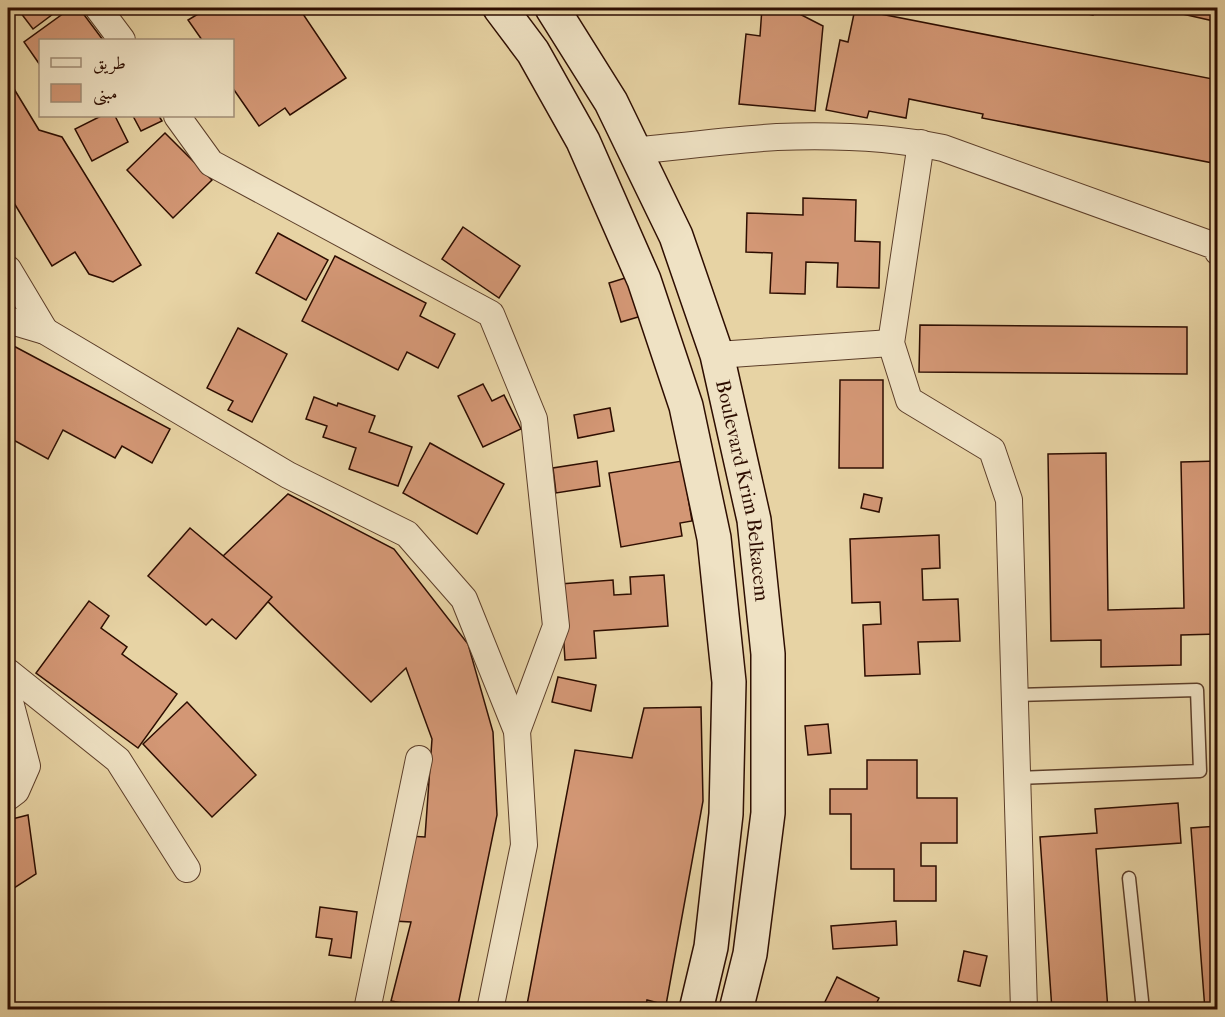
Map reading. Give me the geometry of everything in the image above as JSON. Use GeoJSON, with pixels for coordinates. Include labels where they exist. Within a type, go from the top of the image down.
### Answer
{"type":"FeatureCollection","features":[{"type":"Feature","properties":{"kind":"main road"},"geometry":{"type":"LineString","coordinates":[[500,8],[533,52],[583,141],[644,280],[686,406],[714,538],[729,682],[726,814],[711,947],[696,1010]]}},
{"type":"Feature","properties":{"kind":"main road","name":"Boulevard Krim Belkacem"},"geometry":{"type":"LineString","coordinates":[[552,8],[611,102],[676,236],[717,355],[754,520],[768,654],[768,813],[750,954],[736,1010]]}},
{"type":"Feature","properties":{"kind":"street"},"geometry":{"type":"LineString","coordinates":[[99,8],[121,39]]}},
{"type":"Feature","properties":{"kind":"street"},"geometry":{"type":"LineString","coordinates":[[178,117],[211,163],[491,314],[534,419],[556,626],[517,731]]}},
{"type":"Feature","properties":{"kind":"street"},"geometry":{"type":"LineString","coordinates":[[634,151],[778,137],[849,137],[921,144],[943,148],[1217,248]]}},
{"type":"Feature","properties":{"kind":"street"},"geometry":{"type":"LineString","coordinates":[[921,144],[891,343],[909,400],[992,450],[1009,500],[1024,1010]]}},
{"type":"Feature","properties":{"kind":"street"},"geometry":{"type":"LineString","coordinates":[[8,269],[45,331]]}},
{"type":"Feature","properties":{"kind":"street"},"geometry":{"type":"LineString","coordinates":[[8,320],[45,331],[288,475],[407,534],[464,598],[517,731],[524,845],[490,1010]]}},
{"type":"Feature","properties":{"kind":"street"},"geometry":{"type":"LineString","coordinates":[[717,355],[891,343]]}},
{"type":"Feature","properties":{"kind":"street"},"geometry":{"type":"LineString","coordinates":[[8,672],[118,760],[187,869]]}},
{"type":"Feature","properties":{"kind":"street"},"geometry":{"type":"LineString","coordinates":[[8,694],[27,766],[16,791],[8,797]]}},
{"type":"Feature","properties":{"kind":"street"},"geometry":{"type":"LineString","coordinates":[[367,1010],[418,759]]}},
{"type":"Feature","properties":{"kind":"lane"},"geometry":{"type":"LineString","coordinates":[[1015,695],[1197,690],[1200,771],[1017,778]]}},
{"type":"Feature","properties":{"kind":"lane"},"geometry":{"type":"LineString","coordinates":[[1129,878],[1143,1010]]}},
{"type":"Feature","properties":{"kind":"building"},"geometry":{"type":"Polygon","coordinates":[[[17,8],[61,8],[33,29],[17,8]]]}},
{"type":"Feature","properties":{"kind":"building"},"geometry":{"type":"Polygon","coordinates":[[[71,8],[79,8],[102,39],[39,39],[39,64],[24,42],[71,8]]]}},
{"type":"Feature","properties":{"kind":"building"},"geometry":{"type":"Polygon","coordinates":[[[208,8],[299,8],[346,78],[290,115],[285,108],[259,126],[234,90],[234,39],[201,39],[188,20],[208,8]]]}},
{"type":"Feature","properties":{"kind":"building"},"geometry":{"type":"Polygon","coordinates":[[[762,8],[788,8],[823,26],[815,111],[739,104],[746,34],[760,36],[762,8]]]}},
{"type":"Feature","properties":{"kind":"building"},"geometry":{"type":"Polygon","coordinates":[[[1062,8],[1095,8],[1093,15],[1062,8]]]}},
{"type":"Feature","properties":{"kind":"building"},"geometry":{"type":"Polygon","coordinates":[[[1156,8],[1218,8],[1218,22],[1156,8]]]}},
{"type":"Feature","properties":{"kind":"building"},"geometry":{"type":"Polygon","coordinates":[[[855,9],[1218,80],[1218,164],[982,118],[983,114],[909,99],[906,118],[869,111],[867,118],[826,110],[840,40],[848,42],[855,9]]]}},
{"type":"Feature","properties":{"kind":"building"},"geometry":{"type":"Polygon","coordinates":[[[8,79],[39,130],[62,137],[141,265],[113,282],[89,274],[75,252],[52,266],[8,193],[8,79]]]}},
{"type":"Feature","properties":{"kind":"building"},"geometry":{"type":"Polygon","coordinates":[[[99,117],[116,117],[128,142],[92,161],[75,129],[99,117]]]}},
{"type":"Feature","properties":{"kind":"building"},"geometry":{"type":"Polygon","coordinates":[[[134,117],[160,117],[162,121],[141,131],[134,117]]]}},
{"type":"Feature","properties":{"kind":"building"},"geometry":{"type":"Polygon","coordinates":[[[165,133],[212,180],[173,218],[127,170],[165,133]]]}},
{"type":"Feature","properties":{"kind":"building"},"geometry":{"type":"Polygon","coordinates":[[[803,198],[856,200],[855,241],[880,242],[879,288],[837,287],[838,263],[806,262],[805,294],[770,293],[772,253],[746,252],[747,213],[803,215],[803,198]]]}},
{"type":"Feature","properties":{"kind":"building"},"geometry":{"type":"Polygon","coordinates":[[[463,227],[520,266],[499,298],[442,259],[463,227]]]}},
{"type":"Feature","properties":{"kind":"building"},"geometry":{"type":"Polygon","coordinates":[[[278,233],[328,260],[306,300],[256,273],[278,233]]]}},
{"type":"Feature","properties":{"kind":"building"},"geometry":{"type":"Polygon","coordinates":[[[335,256],[426,303],[420,316],[455,334],[438,368],[407,352],[398,370],[302,321],[335,256]]]}},
{"type":"Feature","properties":{"kind":"building"},"geometry":{"type":"Polygon","coordinates":[[[651,270],[662,310],[621,322],[609,283],[651,270]]]}},
{"type":"Feature","properties":{"kind":"building"},"geometry":{"type":"Polygon","coordinates":[[[920,325],[1187,327],[1187,374],[919,372],[920,325]]]}},
{"type":"Feature","properties":{"kind":"building"},"geometry":{"type":"Polygon","coordinates":[[[238,328],[287,354],[252,422],[228,410],[233,401],[207,388],[238,328]]]}},
{"type":"Feature","properties":{"kind":"building"},"geometry":{"type":"Polygon","coordinates":[[[8,343],[170,429],[152,463],[122,446],[115,458],[63,430],[48,459],[8,437],[8,343]]]}},
{"type":"Feature","properties":{"kind":"building"},"geometry":{"type":"Polygon","coordinates":[[[840,380],[883,380],[883,468],[839,468],[840,380]]]}},
{"type":"Feature","properties":{"kind":"building"},"geometry":{"type":"Polygon","coordinates":[[[483,384],[492,401],[504,395],[521,429],[483,447],[458,396],[483,384]]]}},
{"type":"Feature","properties":{"kind":"building"},"geometry":{"type":"Polygon","coordinates":[[[314,397],[375,416],[369,432],[412,447],[398,486],[349,469],[356,448],[323,437],[327,426],[306,419],[314,397]]]}},
{"type":"Feature","properties":{"kind":"building"},"geometry":{"type":"Polygon","coordinates":[[[610,408],[614,431],[578,438],[574,415],[610,408]]]}},
{"type":"Feature","properties":{"kind":"building"},"geometry":{"type":"Polygon","coordinates":[[[430,443],[504,484],[477,534],[403,493],[430,443]]]}},
{"type":"Feature","properties":{"kind":"building"},"geometry":{"type":"Polygon","coordinates":[[[1106,453],[1108,610],[1184,608],[1181,462],[1218,461],[1218,634],[1181,635],[1181,665],[1101,667],[1101,640],[1051,641],[1048,454],[1106,453]]]}},
{"type":"Feature","properties":{"kind":"building"},"geometry":{"type":"Polygon","coordinates":[[[597,461],[600,486],[556,493],[553,468],[597,461]]]}},
{"type":"Feature","properties":{"kind":"building"},"geometry":{"type":"Polygon","coordinates":[[[682,461],[692,521],[680,523],[682,536],[621,547],[609,473],[682,461]]]}},
{"type":"Feature","properties":{"kind":"building"},"geometry":{"type":"Polygon","coordinates":[[[288,494],[394,549],[468,644],[493,732],[497,815],[457,1010],[391,1001],[411,922],[393,921],[409,836],[425,837],[432,739],[406,668],[371,702],[222,557],[288,494]]]}},
{"type":"Feature","properties":{"kind":"building"},"geometry":{"type":"Polygon","coordinates":[[[864,494],[882,498],[879,512],[861,508],[864,494]]]}},
{"type":"Feature","properties":{"kind":"building"},"geometry":{"type":"Polygon","coordinates":[[[190,528],[272,597],[236,639],[212,619],[206,625],[148,576],[190,528]]]}},
{"type":"Feature","properties":{"kind":"building"},"geometry":{"type":"Polygon","coordinates":[[[939,535],[940,568],[922,569],[923,600],[958,599],[960,641],[918,642],[920,674],[865,676],[863,625],[881,624],[880,602],[852,603],[850,539],[939,535]]]}},
{"type":"Feature","properties":{"kind":"building"},"geometry":{"type":"Polygon","coordinates":[[[664,575],[668,626],[594,631],[596,658],[565,660],[560,584],[613,580],[614,595],[631,594],[630,577],[664,575]]]}},
{"type":"Feature","properties":{"kind":"building"},"geometry":{"type":"Polygon","coordinates":[[[89,601],[109,616],[101,628],[127,647],[122,654],[177,694],[138,748],[36,673],[89,601]]]}},
{"type":"Feature","properties":{"kind":"building"},"geometry":{"type":"Polygon","coordinates":[[[558,677],[596,685],[591,711],[552,702],[558,677]]]}},
{"type":"Feature","properties":{"kind":"building"},"geometry":{"type":"Polygon","coordinates":[[[187,702],[256,775],[212,817],[143,744],[187,702]]]}},
{"type":"Feature","properties":{"kind":"building"},"geometry":{"type":"Polygon","coordinates":[[[701,707],[703,801],[666,1005],[647,1000],[645,1010],[526,1010],[575,750],[632,758],[644,708],[701,707]]]}},
{"type":"Feature","properties":{"kind":"building"},"geometry":{"type":"Polygon","coordinates":[[[828,724],[831,753],[808,755],[805,726],[828,724]]]}},
{"type":"Feature","properties":{"kind":"building"},"geometry":{"type":"Polygon","coordinates":[[[867,760],[917,760],[917,798],[957,798],[957,843],[921,843],[921,866],[936,866],[936,901],[894,901],[894,869],[851,869],[851,814],[830,814],[830,789],[867,789],[867,760]]]}},
{"type":"Feature","properties":{"kind":"building"},"geometry":{"type":"Polygon","coordinates":[[[1178,803],[1181,843],[1096,849],[1108,1010],[1052,1010],[1040,837],[1097,833],[1095,809],[1178,803]]]}},
{"type":"Feature","properties":{"kind":"building"},"geometry":{"type":"Polygon","coordinates":[[[28,815],[36,874],[8,892],[8,820],[28,815]]]}},
{"type":"Feature","properties":{"kind":"building"},"geometry":{"type":"Polygon","coordinates":[[[1218,826],[1218,1010],[1205,1010],[1191,828],[1218,826]]]}},
{"type":"Feature","properties":{"kind":"building"},"geometry":{"type":"Polygon","coordinates":[[[320,907],[357,912],[351,958],[329,955],[332,939],[316,937],[320,907]]]}},
{"type":"Feature","properties":{"kind":"building"},"geometry":{"type":"Polygon","coordinates":[[[896,921],[897,945],[833,949],[831,926],[896,921]]]}},
{"type":"Feature","properties":{"kind":"building"},"geometry":{"type":"Polygon","coordinates":[[[964,951],[987,956],[980,986],[958,981],[964,951]]]}},
{"type":"Feature","properties":{"kind":"building"},"geometry":{"type":"Polygon","coordinates":[[[837,977],[879,998],[873,1010],[821,1010],[837,977]]]}}]}
